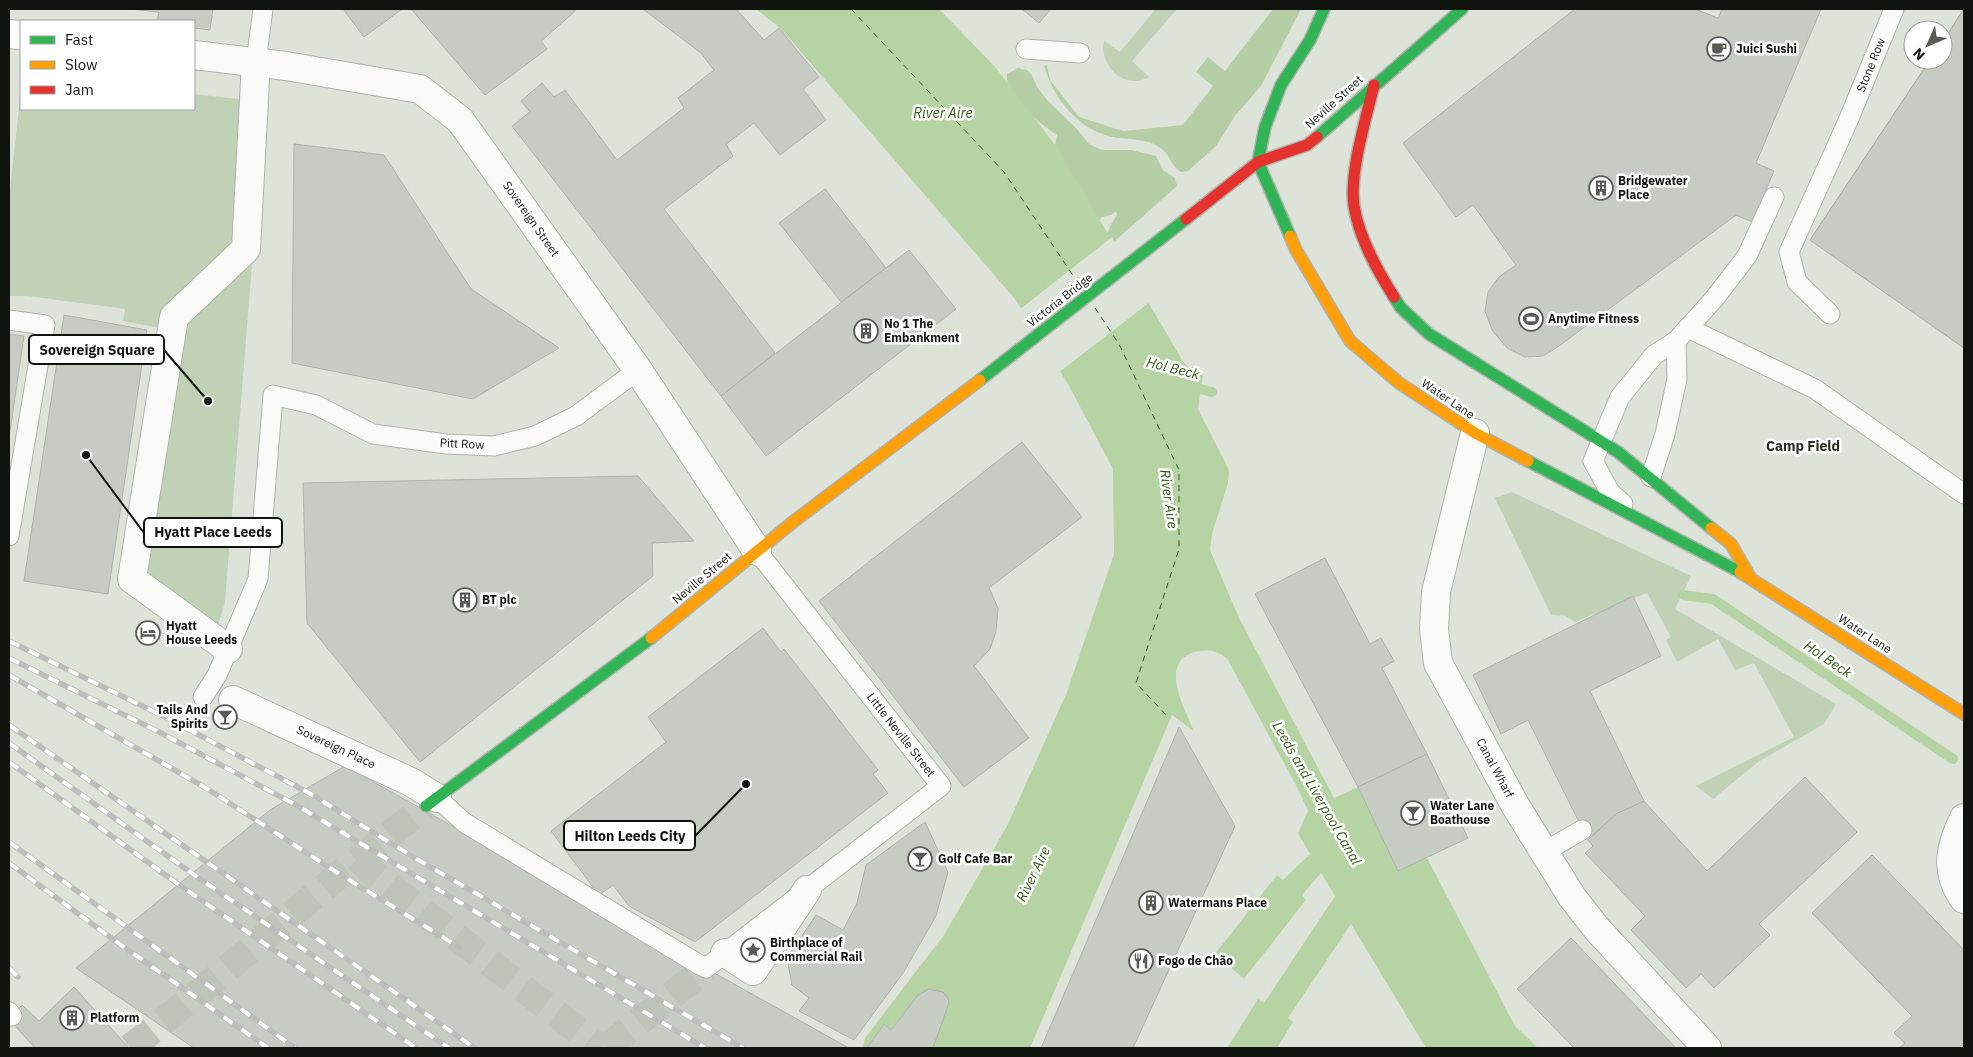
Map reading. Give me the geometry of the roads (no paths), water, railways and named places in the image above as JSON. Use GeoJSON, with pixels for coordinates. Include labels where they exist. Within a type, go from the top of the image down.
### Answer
{"type":"FeatureCollection","features":[{"type":"Feature","properties":{"kind":"street"},"geometry":{"type":"LineString","coordinates":[[1258,162],[1265,127],[1281,86],[1310,40],[1324,9]]}},
{"type":"Feature","properties":{"kind":"street","name":"Neville Street"},"geometry":{"type":"LineString","coordinates":[[1144,253],[1258,162],[1307,145],[1462,9]]}},
{"type":"Feature","properties":{"kind":"street","name":"Sovereign Street"},"geometry":{"type":"LineString","coordinates":[[195,55],[256,62],[420,89],[460,120],[638,370],[757,551]]}},
{"type":"Feature","properties":{"kind":"street"},"geometry":{"type":"LineString","coordinates":[[228,649],[132,579],[174,317],[246,249],[256,62]]}},
{"type":"Feature","properties":{"kind":"street","name":"Water Lane"},"geometry":{"type":"LineString","coordinates":[[1374,85],[1360,147],[1354,187],[1354,204],[1359,226],[1378,272],[1401,308],[1429,334],[1600,440],[1651,478],[1731,544],[1750,577]]}},
{"type":"Feature","properties":{"kind":"street","name":"Water Lane"},"geometry":{"type":"LineString","coordinates":[[1258,162],[1296,250],[1350,341],[1399,383],[1475,433],[1750,577],[1964,714]]}},
{"type":"Feature","properties":{"kind":"street","name":"Victoria Bridge"},"geometry":{"type":"LineString","coordinates":[[994,369],[1144,253]]}},
{"type":"Feature","properties":{"kind":"street","name":"Neville Street"},"geometry":{"type":"LineString","coordinates":[[432,802],[658,632],[757,551],[994,369]]}},
{"type":"Feature","properties":{"kind":"street","name":"Canal Wharf"},"geometry":{"type":"LineString","coordinates":[[1475,433],[1436,592],[1434,629],[1438,663],[1515,805],[1572,897],[1597,930],[1707,1048]]}},
{"type":"Feature","properties":{"kind":"street","name":"Sovereign Place"},"geometry":{"type":"LineString","coordinates":[[233,700],[411,782],[432,802]]}},
{"type":"Feature","properties":{"kind":"street"},"geometry":{"type":"LineString","coordinates":[[1964,818],[1954,838],[1950,866],[1964,899]]}},
{"type":"Feature","properties":{"kind":"street","name":"Little Neville Street"},"geometry":{"type":"LineString","coordinates":[[715,961],[753,971],[807,890]]}},
{"type":"Feature","properties":{"kind":"lane"},"geometry":{"type":"LineString","coordinates":[[256,62],[263,9]]}},
{"type":"Feature","properties":{"kind":"lane","name":"Stone Row"},"geometry":{"type":"LineString","coordinates":[[1830,314],[1797,282],[1789,252],[1848,122],[1894,9]]}},
{"type":"Feature","properties":{"kind":"lane"},"geometry":{"type":"LineString","coordinates":[[1026,49],[1080,53]]}},
{"type":"Feature","properties":{"kind":"lane"},"geometry":{"type":"LineString","coordinates":[[1642,522],[1610,492],[1600,478],[1593,461],[1600,440],[1620,397],[1654,355],[1682,334],[1747,256],[1774,197]]}},
{"type":"Feature","properties":{"kind":"lane"},"geometry":{"type":"LineString","coordinates":[[9,320],[45,325],[9,536]]}},
{"type":"Feature","properties":{"kind":"lane"},"geometry":{"type":"LineString","coordinates":[[1651,478],[1665,434],[1677,378],[1682,334]]}},
{"type":"Feature","properties":{"kind":"lane"},"geometry":{"type":"LineString","coordinates":[[1682,334],[1815,389],[1964,494]]}},
{"type":"Feature","properties":{"kind":"lane","name":"Pitt Row"},"geometry":{"type":"LineString","coordinates":[[228,649],[258,579],[273,395],[316,405],[373,434],[446,444],[494,446],[535,436],[576,416],[638,370]]}},
{"type":"Feature","properties":{"kind":"lane","name":"Little Neville Street"},"geometry":{"type":"LineString","coordinates":[[757,551],[940,786],[807,890]]}},
{"type":"Feature","properties":{"kind":"lane"},"geometry":{"type":"LineString","coordinates":[[203,697],[211,687],[228,649]]}},
{"type":"Feature","properties":{"kind":"lane"},"geometry":{"type":"LineString","coordinates":[[432,802],[465,824],[715,961]]}},
{"type":"Feature","properties":{"kind":"lane"},"geometry":{"type":"LineString","coordinates":[[1544,852],[1582,830]]}},
{"type":"Feature","properties":{"kind":"water","name":"River Aire"},"geometry":{"type":"Polygon","coordinates":[[[756,9],[939,9],[996,68],[1056,146],[1184,363],[1189,368],[1193,367],[1203,374],[1198,409],[1229,470],[1228,483],[1212,534],[1210,550],[1239,618],[1334,798],[1358,787],[1398,871],[1427,858],[1515,1026],[1538,1048],[1426,1048],[1351,924],[1288,1018],[1293,1022],[1277,1048],[1227,1048],[1258,999],[1264,1003],[1335,896],[1321,873],[1302,895],[1306,900],[1244,979],[1215,954],[1277,875],[1283,880],[1310,854],[1298,833],[1308,811],[1298,789],[1228,660],[1219,653],[1208,650],[1187,655],[1179,663],[1176,673],[1177,685],[1194,731],[1172,715],[1030,1048],[863,1048],[865,1038],[944,935],[1007,826],[1067,692],[1114,554],[1113,469],[1068,384],[1015,299],[780,28],[756,9]]]}},
{"type":"Feature","properties":{"kind":"waterway","name":"Hol Beck"},"geometry":{"type":"LineString","coordinates":[[1189,386],[1212,392]]}},
{"type":"Feature","properties":{"kind":"waterway","name":"Hol Beck"},"geometry":{"type":"LineString","coordinates":[[1683,595],[1713,599],[1953,759]]}},
{"type":"Feature","properties":{"kind":"tunnel"},"geometry":{"type":"LineString","coordinates":[[130,1048],[351,865],[426,806]]}},
{"type":"Feature","properties":{"kind":"tunnel"},"geometry":{"type":"LineString","coordinates":[[358,858],[378,877],[601,1048]]}},
{"type":"Feature","properties":{"kind":"tunnel"},"geometry":{"type":"LineString","coordinates":[[606,1048],[706,968]]}},
{"type":"Feature","properties":{"kind":"railway"},"geometry":{"type":"LineString","coordinates":[[9,641],[165,717],[309,793],[420,861],[743,1048]]}},
{"type":"Feature","properties":{"kind":"railway"},"geometry":{"type":"LineString","coordinates":[[9,658],[161,733],[296,805],[705,1048]]}},
{"type":"Feature","properties":{"kind":"railway"},"geometry":{"type":"LineString","coordinates":[[9,675],[206,788],[341,875],[459,947]]}},
{"type":"Feature","properties":{"kind":"railway"},"geometry":{"type":"LineString","coordinates":[[9,725],[475,1048]]}},
{"type":"Feature","properties":{"kind":"railway"},"geometry":{"type":"LineString","coordinates":[[9,743],[200,879],[449,1048]]}},
{"type":"Feature","properties":{"kind":"railway"},"geometry":{"type":"LineString","coordinates":[[9,762],[178,884],[416,1048]]}},
{"type":"Feature","properties":{"kind":"railway"},"geometry":{"type":"LineString","coordinates":[[9,842],[295,1048]]}},
{"type":"Feature","properties":{"kind":"railway"},"geometry":{"type":"LineString","coordinates":[[9,863],[114,940],[268,1048]]}},
{"type":"Feature","properties":{"kind":"railway"},"geometry":{"type":"LineString","coordinates":[[9,968],[18,977]]}},
{"type":"Feature","properties":{"kind":"place","name":"Juici Sushi"},"geometry":{"type":"Point","coordinates":[1719,49]}},
{"type":"Feature","properties":{"kind":"place","name":"Bridgewater Place"},"geometry":{"type":"Point","coordinates":[1601,188]}},
{"type":"Feature","properties":{"kind":"place","name":"Anytime Fitness"},"geometry":{"type":"Point","coordinates":[1531,319]}},
{"type":"Feature","properties":{"kind":"place","name":"No 1 The Embankment"},"geometry":{"type":"Point","coordinates":[866,331]}},
{"type":"Feature","properties":{"kind":"place","name":"Sovereign Square"},"geometry":{"type":"Point","coordinates":[208,401]}},
{"type":"Feature","properties":{"kind":"place","name":"Hyatt Place Leeds"},"geometry":{"type":"Point","coordinates":[86,455]}},
{"type":"Feature","properties":{"kind":"place","name":"BT plc"},"geometry":{"type":"Point","coordinates":[465,600]}},
{"type":"Feature","properties":{"kind":"place","name":"Hyatt House Leeds"},"geometry":{"type":"Point","coordinates":[148,633]}},
{"type":"Feature","properties":{"kind":"place","name":"Tails And Spirits"},"geometry":{"type":"Point","coordinates":[225,717]}},
{"type":"Feature","properties":{"kind":"place","name":"Hilton Leeds City"},"geometry":{"type":"Point","coordinates":[746,784]}},
{"type":"Feature","properties":{"kind":"place","name":"Water Lane Boathouse"},"geometry":{"type":"Point","coordinates":[1413,813]}},
{"type":"Feature","properties":{"kind":"place","name":"Golf Cafe Bar"},"geometry":{"type":"Point","coordinates":[920,859]}},
{"type":"Feature","properties":{"kind":"place","name":"Watermans Place"},"geometry":{"type":"Point","coordinates":[1151,903]}},
{"type":"Feature","properties":{"kind":"place","name":"Birthplace of Commercial Rail"},"geometry":{"type":"Point","coordinates":[753,950]}},
{"type":"Feature","properties":{"kind":"place","name":"Fogo de Chão"},"geometry":{"type":"Point","coordinates":[1141,961]}},
{"type":"Feature","properties":{"kind":"place","name":"Platform"},"geometry":{"type":"Point","coordinates":[72,1018]}},
{"type":"Feature","properties":{"kind":"district","name":"Camp Field"},"geometry":{"type":"Point","coordinates":[1803,446]}},
{"type":"Feature","properties":{"kind":"water label","name":"Leeds and Liverpool Canal"},"geometry":{"type":"Point","coordinates":[1317,793]}}]}
